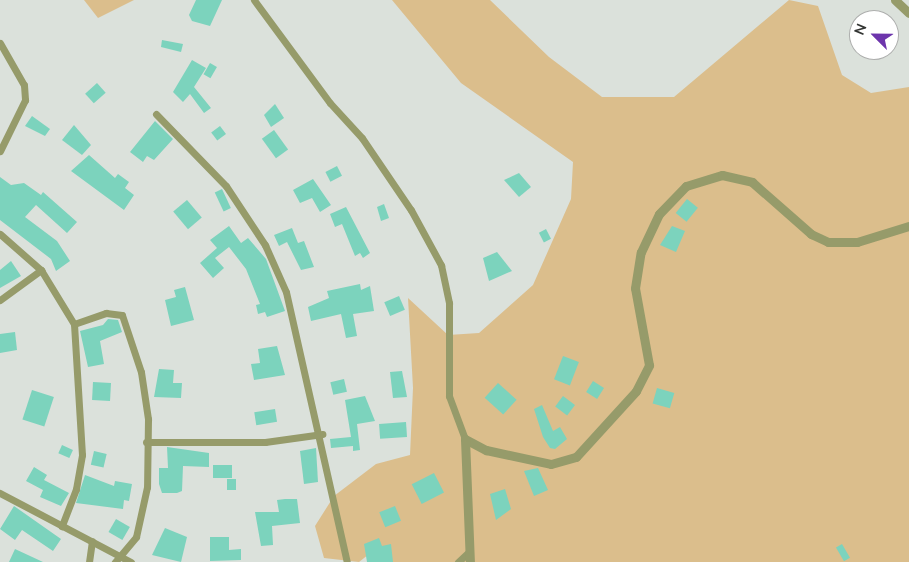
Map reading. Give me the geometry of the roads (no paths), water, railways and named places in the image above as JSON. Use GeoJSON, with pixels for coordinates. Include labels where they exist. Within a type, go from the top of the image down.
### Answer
{"type":"FeatureCollection","features":[{"type":"Feature","properties":{"kind":"street"},"geometry":{"type":"LineString","coordinates":[[254,0],[330,103],[362,138],[411,210],[441,265],[448,303],[449,396],[465,439],[470,562]]}},
{"type":"Feature","properties":{"kind":"street"},"geometry":{"type":"LineString","coordinates":[[895,0],[909,14]]}},
{"type":"Feature","properties":{"kind":"street"},"geometry":{"type":"LineString","coordinates":[[0,43],[24,85],[25,100],[0,151]]}},
{"type":"Feature","properties":{"kind":"street"},"geometry":{"type":"LineString","coordinates":[[156,114],[226,186],[265,245],[286,292],[322,434],[347,562]]}},
{"type":"Feature","properties":{"kind":"street"},"geometry":{"type":"LineString","coordinates":[[465,439],[486,450],[551,464],[576,456],[636,391],[649,365],[635,288],[641,252],[659,214],[686,186],[722,175],[752,182],[811,234],[828,242],[857,242],[909,226]]}},
{"type":"Feature","properties":{"kind":"street"},"geometry":{"type":"LineString","coordinates":[[0,234],[40,270],[74,324],[82,455],[76,489],[62,526]]}},
{"type":"Feature","properties":{"kind":"street"},"geometry":{"type":"LineString","coordinates":[[0,300],[40,270]]}},
{"type":"Feature","properties":{"kind":"street"},"geometry":{"type":"LineString","coordinates":[[74,324],[106,313],[122,315],[141,372],[147,487],[136,537],[117,559]]}},
{"type":"Feature","properties":{"kind":"street"},"geometry":{"type":"LineString","coordinates":[[146,442],[265,442],[322,434]]}},
{"type":"Feature","properties":{"kind":"street"},"geometry":{"type":"LineString","coordinates":[[0,493],[92,541],[117,559],[131,562]]}},
{"type":"Feature","properties":{"kind":"street"},"geometry":{"type":"LineString","coordinates":[[89,562],[92,541]]}},
{"type":"Feature","properties":{"kind":"street"},"geometry":{"type":"LineString","coordinates":[[458,562],[470,551]]}}]}
